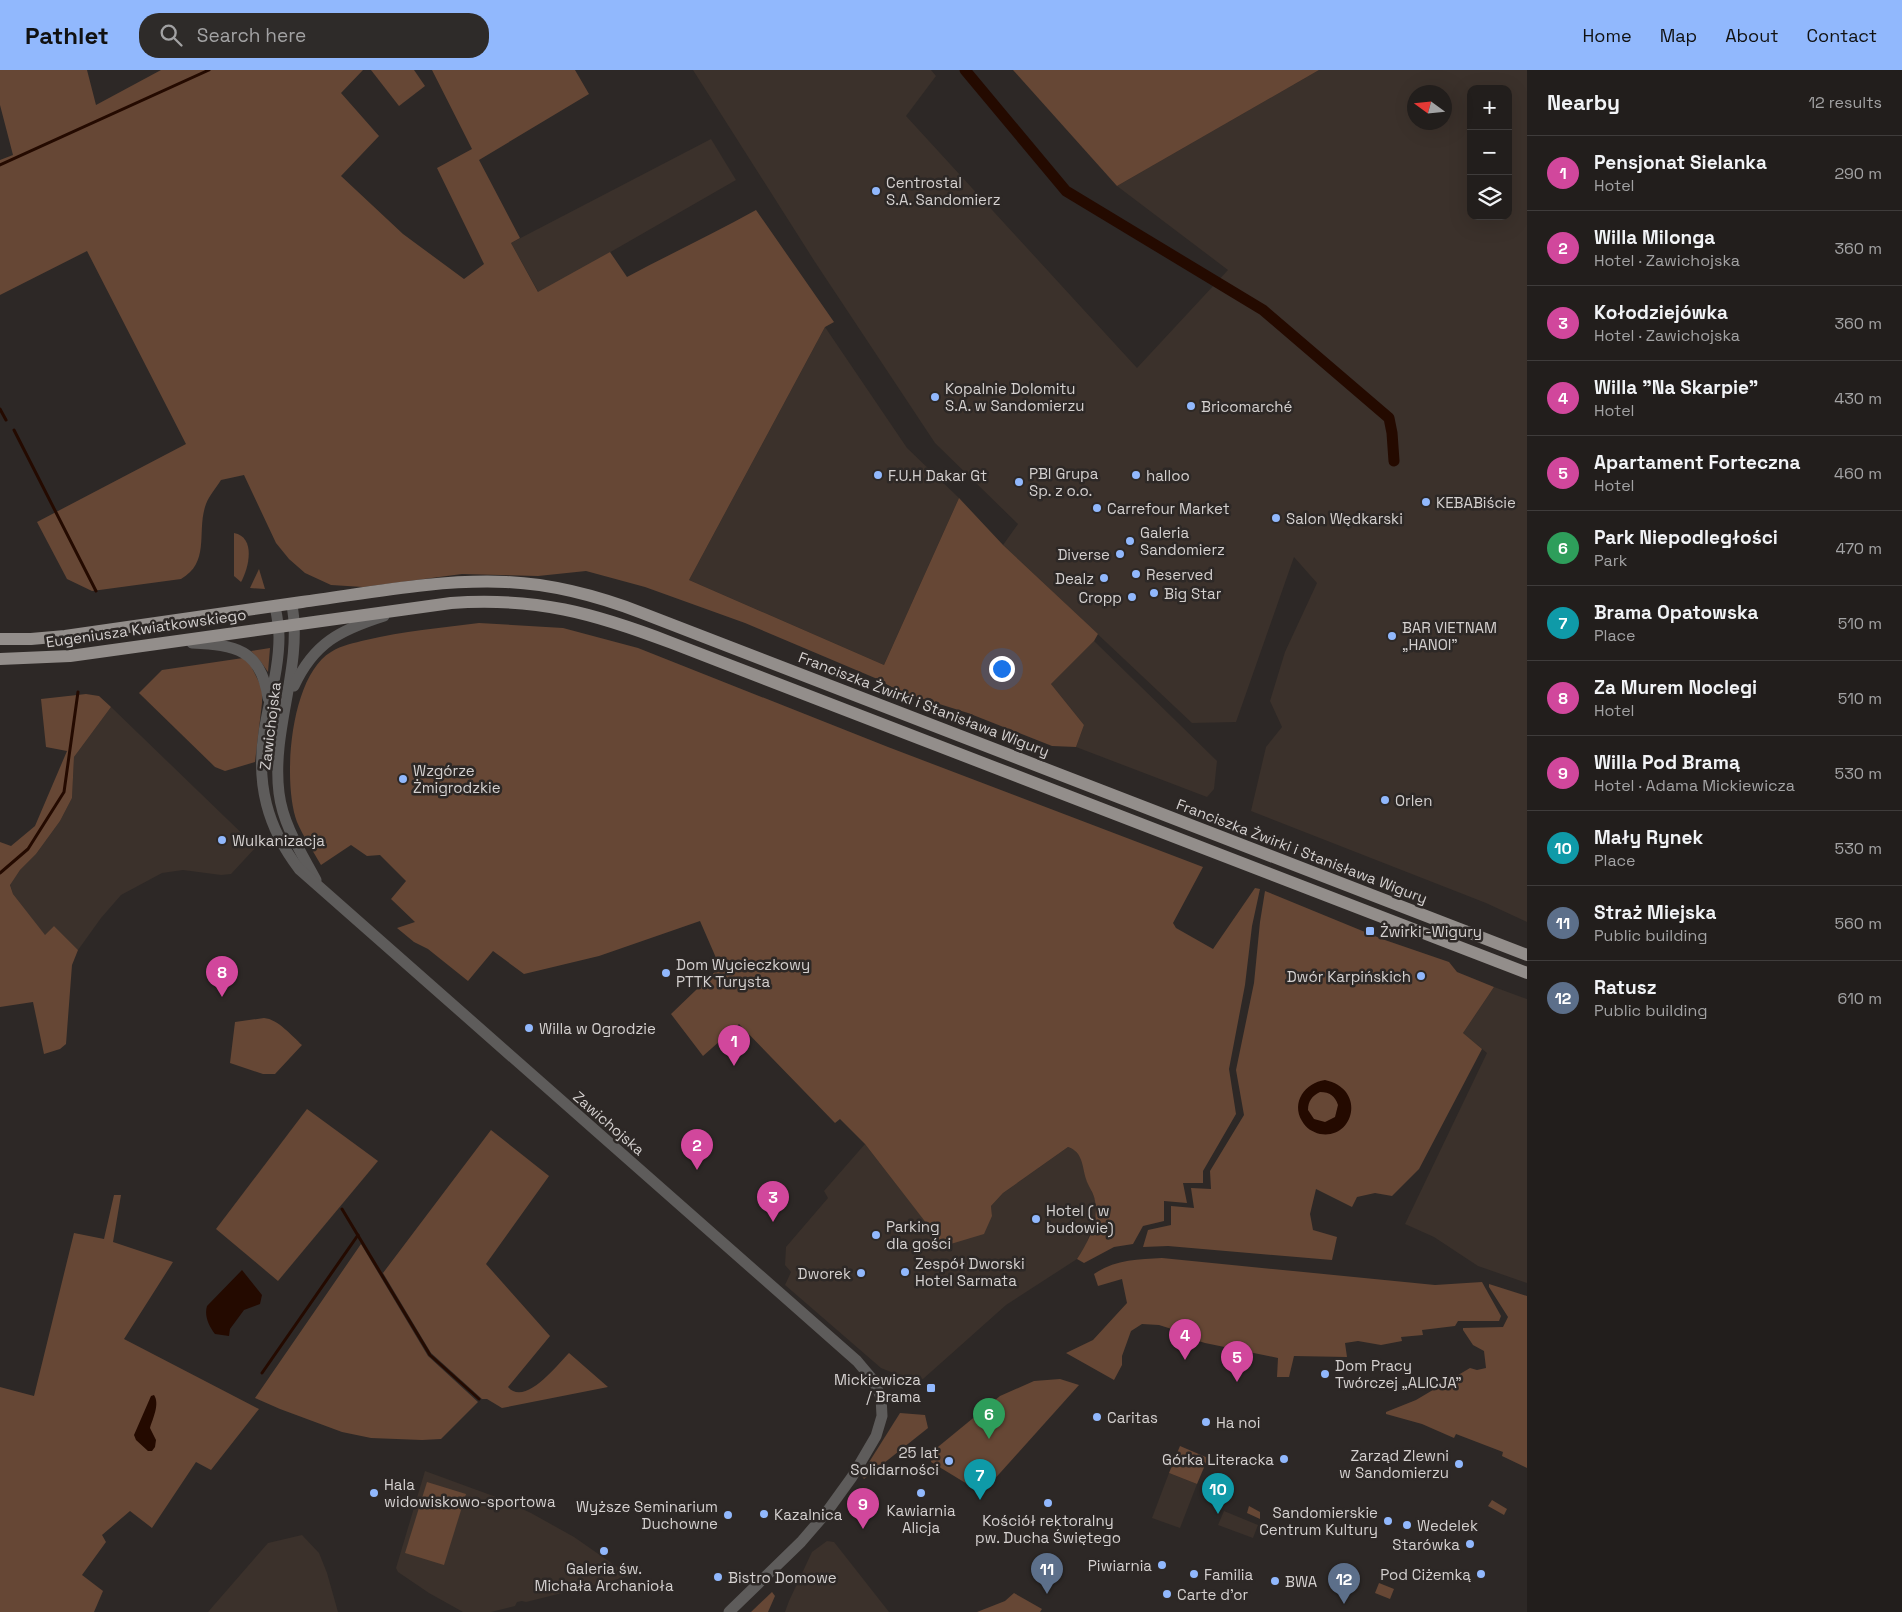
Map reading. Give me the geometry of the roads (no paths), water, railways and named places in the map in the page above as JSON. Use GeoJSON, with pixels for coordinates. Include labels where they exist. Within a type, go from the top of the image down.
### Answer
{"type":"FeatureCollection","features":[{"type":"Feature","properties":{"kind":"main road","name":"Franciszka Żwirki i Stanisława Wigury"},"geometry":{"type":"LineString","coordinates":[[292,604],[416,587],[492,582],[544,586],[603,599],[1527,955]]}},
{"type":"Feature","properties":{"kind":"main road"},"geometry":{"type":"LineString","coordinates":[[295,624],[407,608],[471,602],[522,603],[572,610],[613,621],[1527,974]]}},
{"type":"Feature","properties":{"kind":"main road","name":"Eugeniusza Kwiatkowskiego"},"geometry":{"type":"LineString","coordinates":[[0,639],[65,636],[292,604]]}},
{"type":"Feature","properties":{"kind":"main road","name":"Eugeniusza Kwiatkowskiego"},"geometry":{"type":"LineString","coordinates":[[0,659],[62,657],[295,624]]}},
{"type":"Feature","properties":{"kind":"street","name":"Zawichojska"},"geometry":{"type":"LineString","coordinates":[[292,604],[295,624],[293,663],[279,764],[280,795],[287,824],[317,884]]}},
{"type":"Feature","properties":{"kind":"street","name":"Zawichojska"},"geometry":{"type":"LineString","coordinates":[[275,606],[279,627],[278,652],[264,733],[262,764],[264,788],[268,814],[286,852],[299,869],[857,1361],[877,1388],[882,1405],[880,1426],[868,1451],[843,1491],[801,1542],[729,1612]]}},
{"type":"Feature","properties":{"kind":"street"},"geometry":{"type":"LineString","coordinates":[[288,699],[304,665],[317,650],[333,637],[366,622],[407,608]]}},
{"type":"Feature","properties":{"kind":"street","name":"Zawichojska"},"geometry":{"type":"LineString","coordinates":[[173,642],[218,644],[245,653],[262,673],[269,705]]}},
{"type":"Feature","properties":{"kind":"waterway"},"geometry":{"type":"LineString","coordinates":[[0,165],[209,70]]}},
{"type":"Feature","properties":{"kind":"waterway"},"geometry":{"type":"LineString","coordinates":[[965,70],[1066,191],[1263,310],[1389,418],[1394,461]]}},
{"type":"Feature","properties":{"kind":"waterway"},"geometry":{"type":"LineString","coordinates":[[0,409],[6,420]]}},
{"type":"Feature","properties":{"kind":"waterway"},"geometry":{"type":"LineString","coordinates":[[14,430],[96,591]]}},
{"type":"Feature","properties":{"kind":"waterway"},"geometry":{"type":"LineString","coordinates":[[0,873],[28,849],[64,792],[78,692]]}},
{"type":"Feature","properties":{"kind":"waterway"},"geometry":{"type":"LineString","coordinates":[[342,1209],[430,1355],[479,1399]]}},
{"type":"Feature","properties":{"kind":"waterway"},"geometry":{"type":"LineString","coordinates":[[262,1373],[358,1235]]}},
{"type":"Feature","properties":{"kind":"place","name":"Centrostal S.A. Sandomierz"},"geometry":{"type":"Point","coordinates":[876,191]}},
{"type":"Feature","properties":{"kind":"place","name":"Kopalnie Dolomitu S.A. w Sandomierzu"},"geometry":{"type":"Point","coordinates":[935,397]}},
{"type":"Feature","properties":{"kind":"place","name":"Bricomarché"},"geometry":{"type":"Point","coordinates":[1191,406]}},
{"type":"Feature","properties":{"kind":"place","name":"F.U.H Dakar Gt"},"geometry":{"type":"Point","coordinates":[878,475]}},
{"type":"Feature","properties":{"kind":"place","name":"halloo"},"geometry":{"type":"Point","coordinates":[1136,475]}},
{"type":"Feature","properties":{"kind":"place","name":"PBI Grupa Sp. z o.o."},"geometry":{"type":"Point","coordinates":[1019,482]}},
{"type":"Feature","properties":{"kind":"place","name":"KEBABiście"},"geometry":{"type":"Point","coordinates":[1426,502]}},
{"type":"Feature","properties":{"kind":"place","name":"Carrefour Market"},"geometry":{"type":"Point","coordinates":[1097,508]}},
{"type":"Feature","properties":{"kind":"place","name":"Salon Wędkarski"},"geometry":{"type":"Point","coordinates":[1276,518]}},
{"type":"Feature","properties":{"kind":"place","name":"Galeria Sandomierz"},"geometry":{"type":"Point","coordinates":[1130,541]}},
{"type":"Feature","properties":{"kind":"place","name":"Diverse"},"geometry":{"type":"Point","coordinates":[1120,554]}},
{"type":"Feature","properties":{"kind":"place","name":"Reserved"},"geometry":{"type":"Point","coordinates":[1136,574]}},
{"type":"Feature","properties":{"kind":"place","name":"Dealz"},"geometry":{"type":"Point","coordinates":[1104,578]}},
{"type":"Feature","properties":{"kind":"place","name":"Big Star"},"geometry":{"type":"Point","coordinates":[1154,593]}},
{"type":"Feature","properties":{"kind":"place","name":"Cropp"},"geometry":{"type":"Point","coordinates":[1132,597]}},
{"type":"Feature","properties":{"kind":"place","name":"BAR VIETNAM „HANOI”"},"geometry":{"type":"Point","coordinates":[1392,636]}},
{"type":"Feature","properties":{"kind":"place","name":"Wzgórze Żmigrodzkie"},"geometry":{"type":"Point","coordinates":[403,779]}},
{"type":"Feature","properties":{"kind":"place","name":"Orlen"},"geometry":{"type":"Point","coordinates":[1385,800]}},
{"type":"Feature","properties":{"kind":"place","name":"Wulkanizacja"},"geometry":{"type":"Point","coordinates":[222,840]}},
{"type":"Feature","properties":{"kind":"place","name":"Żwirki -Wigury"},"geometry":{"type":"Point","coordinates":[1370,931]}},
{"type":"Feature","properties":{"kind":"place","name":"Dom Wycieczkowy PTTK Turysta"},"geometry":{"type":"Point","coordinates":[666,973]}},
{"type":"Feature","properties":{"kind":"place","name":"Dwór Karpińskich"},"geometry":{"type":"Point","coordinates":[1421,976]}},
{"type":"Feature","properties":{"kind":"place","name":"Za Murem Noclegi"},"geometry":{"type":"Point","coordinates":[222,997]}},
{"type":"Feature","properties":{"kind":"place","name":"Willa w Ogrodzie"},"geometry":{"type":"Point","coordinates":[529,1028]}},
{"type":"Feature","properties":{"kind":"place","name":"Pensjonat Sielanka"},"geometry":{"type":"Point","coordinates":[734,1066]}},
{"type":"Feature","properties":{"kind":"place","name":"Willa Milonga"},"geometry":{"type":"Point","coordinates":[697,1170]}},
{"type":"Feature","properties":{"kind":"place","name":"Hotel ( w budowie)"},"geometry":{"type":"Point","coordinates":[1036,1219]}},
{"type":"Feature","properties":{"kind":"place","name":"Kołodziejówka"},"geometry":{"type":"Point","coordinates":[773,1222]}},
{"type":"Feature","properties":{"kind":"place","name":"Parking dla gości"},"geometry":{"type":"Point","coordinates":[876,1235]}},
{"type":"Feature","properties":{"kind":"place","name":"Zespół Dworski Hotel Sarmata"},"geometry":{"type":"Point","coordinates":[905,1272]}},
{"type":"Feature","properties":{"kind":"place","name":"Dworek"},"geometry":{"type":"Point","coordinates":[861,1273]}},
{"type":"Feature","properties":{"kind":"place","name":"Willa \"Na Skarpie\""},"geometry":{"type":"Point","coordinates":[1185,1360]}},
{"type":"Feature","properties":{"kind":"place","name":"Dom Pracy Twórczej „ALICJA\""},"geometry":{"type":"Point","coordinates":[1325,1374]}},
{"type":"Feature","properties":{"kind":"place","name":"Apartament Forteczna"},"geometry":{"type":"Point","coordinates":[1237,1382]}},
{"type":"Feature","properties":{"kind":"place","name":"Mickiewicza / Brama"},"geometry":{"type":"Point","coordinates":[931,1388]}},
{"type":"Feature","properties":{"kind":"place","name":"Caritas"},"geometry":{"type":"Point","coordinates":[1097,1417]}},
{"type":"Feature","properties":{"kind":"place","name":"Ha noi"},"geometry":{"type":"Point","coordinates":[1206,1422]}},
{"type":"Feature","properties":{"kind":"place","name":"Park Niepodległości"},"geometry":{"type":"Point","coordinates":[989,1439]}},
{"type":"Feature","properties":{"kind":"place","name":"Górka Literacka"},"geometry":{"type":"Point","coordinates":[1284,1459]}},
{"type":"Feature","properties":{"kind":"place","name":"25 lat Solidarności"},"geometry":{"type":"Point","coordinates":[949,1461]}},
{"type":"Feature","properties":{"kind":"place","name":"Zarząd Zlewni w Sandomierzu"},"geometry":{"type":"Point","coordinates":[1459,1464]}},
{"type":"Feature","properties":{"kind":"place","name":"Hala widowiskowo-sportowa"},"geometry":{"type":"Point","coordinates":[374,1493]}},
{"type":"Feature","properties":{"kind":"place","name":"Kawiarnia Alicja"},"geometry":{"type":"Point","coordinates":[921,1493]}},
{"type":"Feature","properties":{"kind":"place","name":"Brama Opatowska"},"geometry":{"type":"Point","coordinates":[980,1500]}},
{"type":"Feature","properties":{"kind":"place","name":"Kościół rektoralny pw. Ducha Świętego"},"geometry":{"type":"Point","coordinates":[1048,1503]}},
{"type":"Feature","properties":{"kind":"place","name":"Kazalnica"},"geometry":{"type":"Point","coordinates":[764,1514]}},
{"type":"Feature","properties":{"kind":"place","name":"Mały Rynek"},"geometry":{"type":"Point","coordinates":[1218,1514]}},
{"type":"Feature","properties":{"kind":"place","name":"Wyższe Seminarium Duchowne"},"geometry":{"type":"Point","coordinates":[728,1515]}},
{"type":"Feature","properties":{"kind":"place","name":"Sandomierskie Centrum Kultury"},"geometry":{"type":"Point","coordinates":[1388,1521]}},
{"type":"Feature","properties":{"kind":"place","name":"Wedelek"},"geometry":{"type":"Point","coordinates":[1407,1525]}},
{"type":"Feature","properties":{"kind":"place","name":"Willa Pod Bramą"},"geometry":{"type":"Point","coordinates":[863,1529]}},
{"type":"Feature","properties":{"kind":"place","name":"Starówka"},"geometry":{"type":"Point","coordinates":[1470,1544]}},
{"type":"Feature","properties":{"kind":"place","name":"Galeria św. Michała Archanioła"},"geometry":{"type":"Point","coordinates":[604,1551]}},
{"type":"Feature","properties":{"kind":"place","name":"Piwiarnia"},"geometry":{"type":"Point","coordinates":[1162,1565]}},
{"type":"Feature","properties":{"kind":"place","name":"Familia"},"geometry":{"type":"Point","coordinates":[1194,1574]}},
{"type":"Feature","properties":{"kind":"place","name":"Pod Ciżemką"},"geometry":{"type":"Point","coordinates":[1481,1574]}},
{"type":"Feature","properties":{"kind":"place","name":"Bistro Domowe"},"geometry":{"type":"Point","coordinates":[718,1577]}},
{"type":"Feature","properties":{"kind":"place","name":"BWA"},"geometry":{"type":"Point","coordinates":[1275,1581]}},
{"type":"Feature","properties":{"kind":"place","name":"Straż Miejska"},"geometry":{"type":"Point","coordinates":[1047,1594]}},
{"type":"Feature","properties":{"kind":"place","name":"Carte d'or"},"geometry":{"type":"Point","coordinates":[1167,1594]}},
{"type":"Feature","properties":{"kind":"place","name":"Ratusz"},"geometry":{"type":"Point","coordinates":[1344,1604]}}]}
